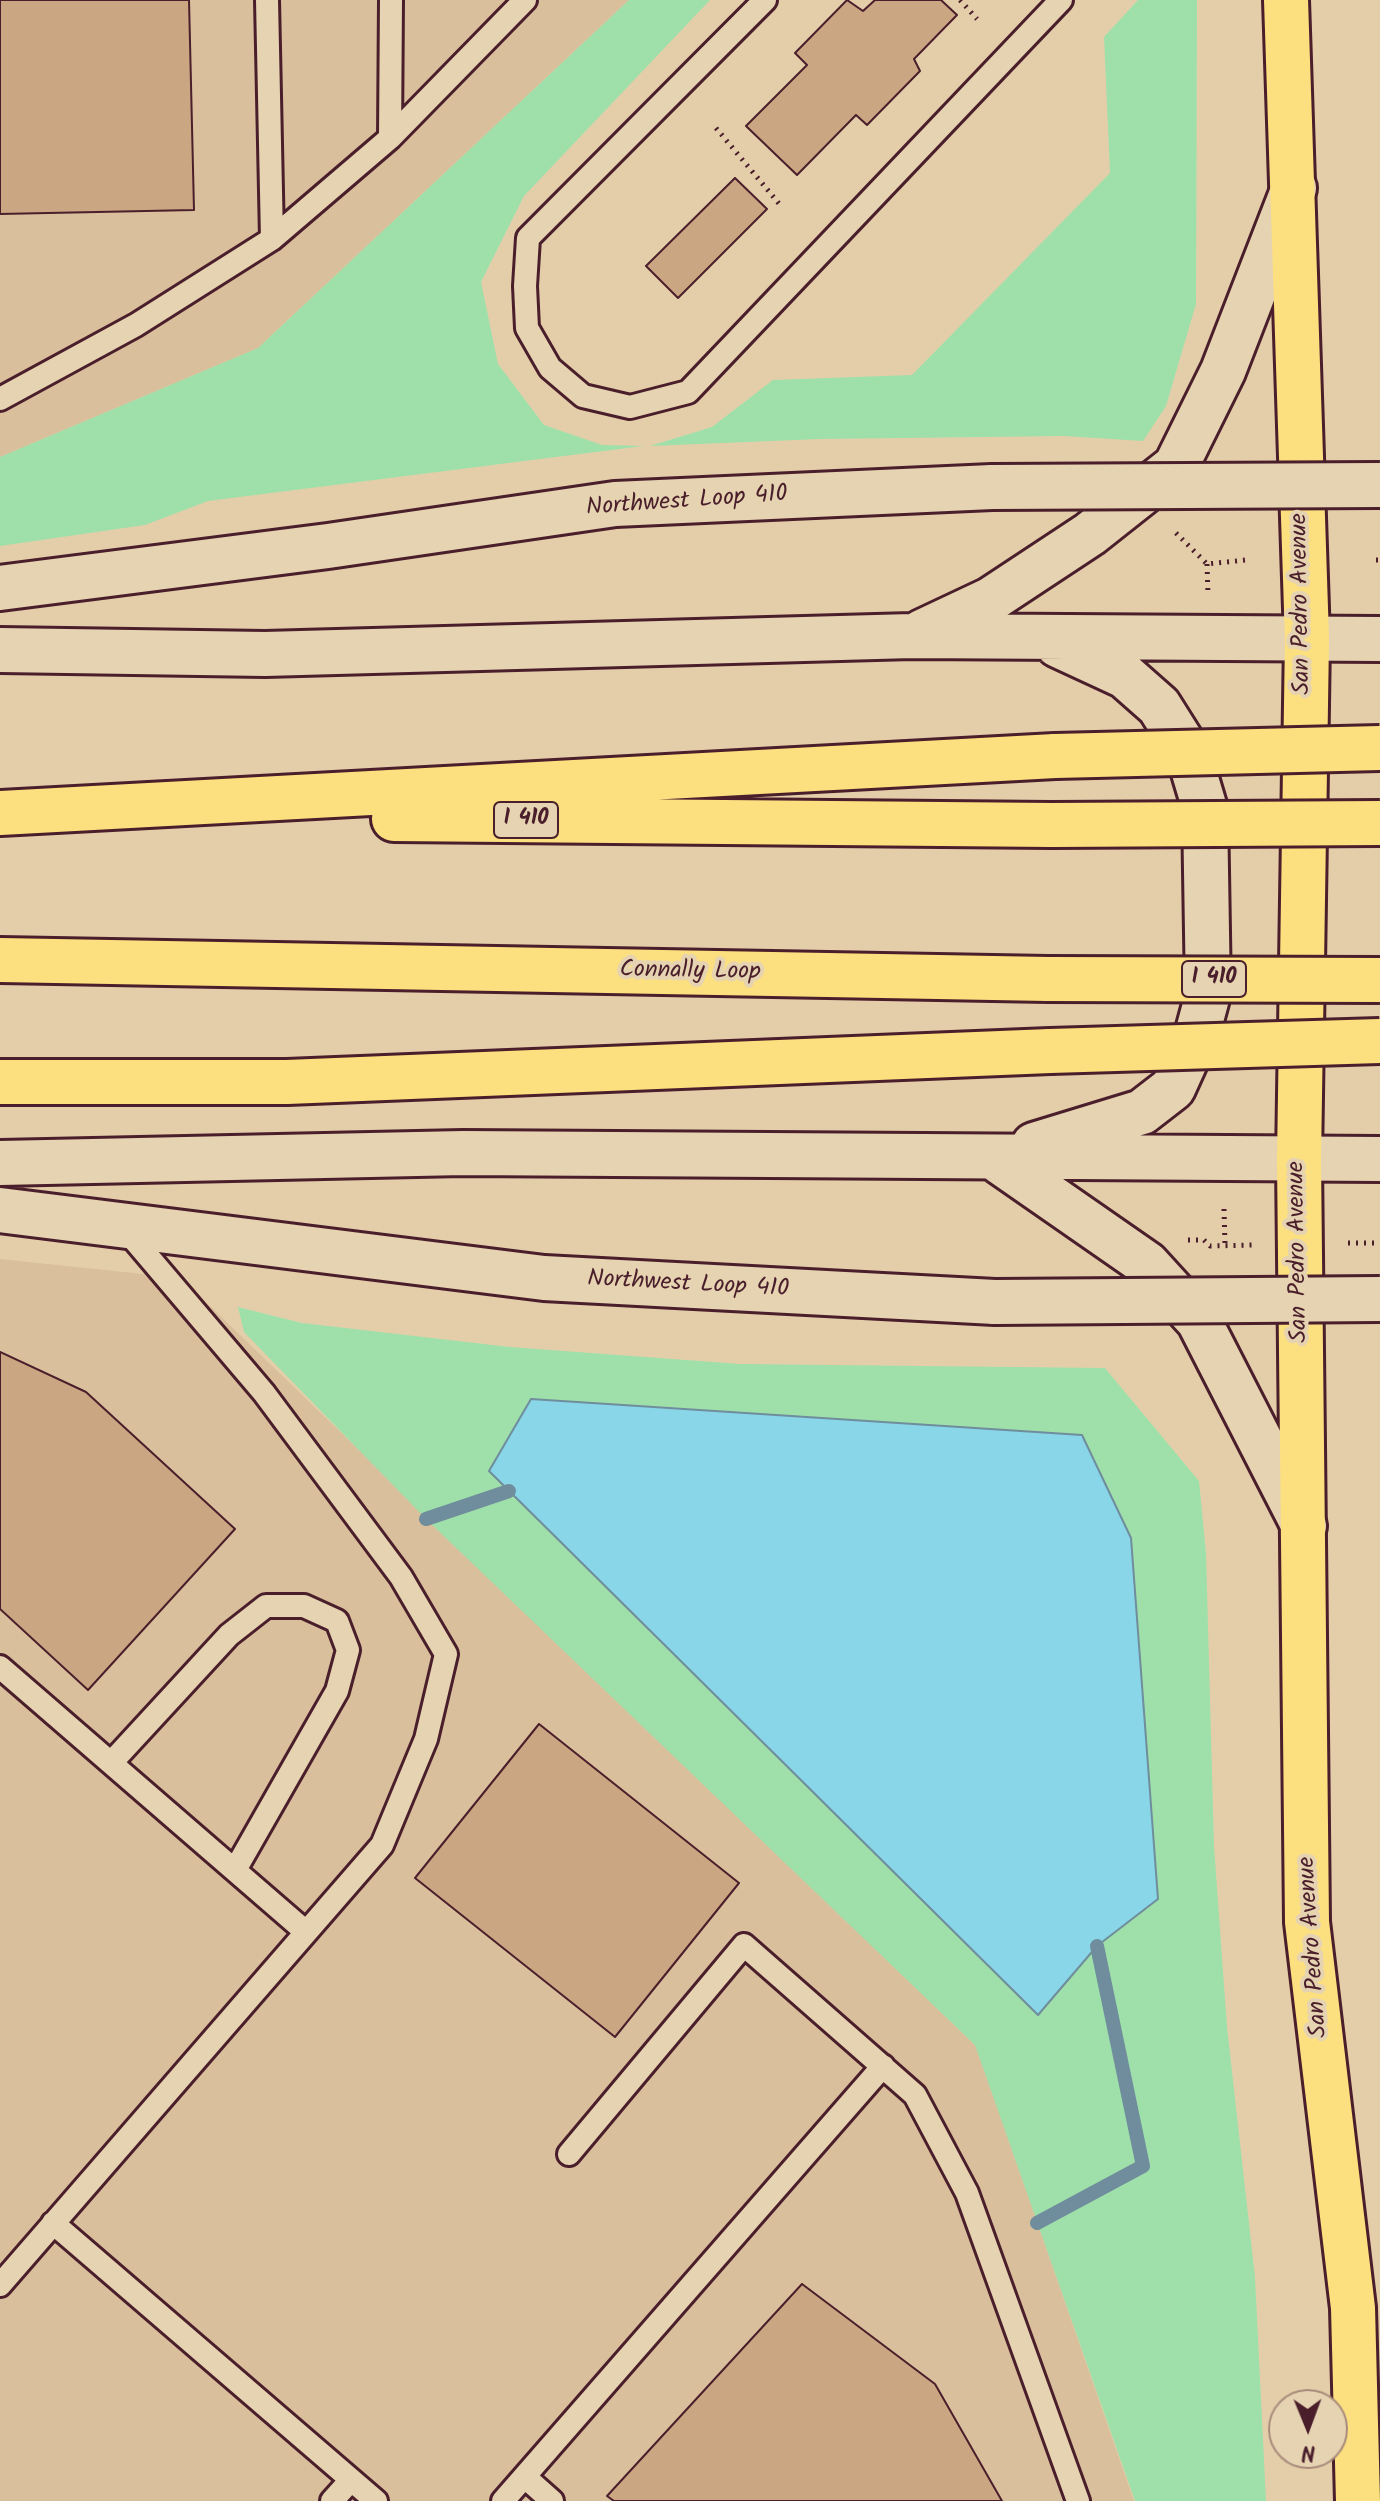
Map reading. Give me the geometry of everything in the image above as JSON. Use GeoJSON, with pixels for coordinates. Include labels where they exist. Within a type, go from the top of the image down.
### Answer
{"type":"FeatureCollection","features":[{"type":"Feature","properties":{"kind":"main road","name":"San Pedro Avenue"},"geometry":{"type":"LineString","coordinates":[[1286,0],[1294,188],[1301,540],[1307,639],[1299,1160],[1307,1922],[1353,2308],[1358,2501]]}},
{"type":"Feature","properties":{"kind":"main road"},"geometry":{"type":"LineString","coordinates":[[912,636],[990,600],[1090,534],[1176,466],[1223,371],[1294,188]]}},
{"type":"Feature","properties":{"kind":"main road","name":"Northwest Loop 410"},"geometry":{"type":"LineString","coordinates":[[0,588],[328,546],[615,504],[992,487],[1380,485]]}},
{"type":"Feature","properties":{"kind":"main road"},"geometry":{"type":"LineString","coordinates":[[0,650],[265,654],[912,636],[1380,639]]}},
{"type":"Feature","properties":{"kind":"main road"},"geometry":{"type":"LineString","coordinates":[[993,1157],[1142,1112],[1173,1088],[1197,1035],[1208,994],[1205,809],[1188,752],[1159,706],[1125,676],[1045,639]]}},
{"type":"Feature","properties":{"kind":"main road"},"geometry":{"type":"LineString","coordinates":[[0,814],[1055,756],[1380,748]]}},
{"type":"Feature","properties":{"kind":"main road","name":"I 410"},"geometry":{"type":"LineString","coordinates":[[0,814],[1052,825],[1380,823]]}},
{"type":"Feature","properties":{"kind":"main road","name":"Connally Loop"},"geometry":{"type":"LineString","coordinates":[[0,960],[1048,979],[1380,980]]}},
{"type":"Feature","properties":{"kind":"main road"},"geometry":{"type":"LineString","coordinates":[[0,1082],[287,1082],[1380,1041]]}},
{"type":"Feature","properties":{"kind":"main road"},"geometry":{"type":"LineString","coordinates":[[0,1163],[463,1153],[1380,1159]]}},
{"type":"Feature","properties":{"kind":"main road"},"geometry":{"type":"LineString","coordinates":[[993,1157],[1147,1264],[1199,1321],[1304,1526]]}},
{"type":"Feature","properties":{"kind":"main road","name":"Northwest Loop 410"},"geometry":{"type":"LineString","coordinates":[[0,1210],[544,1278],[995,1302],[1380,1299]]}},
{"type":"Feature","properties":{"kind":"lane"},"geometry":{"type":"LineString","coordinates":[[267,0],[272,239]]}},
{"type":"Feature","properties":{"kind":"lane"},"geometry":{"type":"LineString","coordinates":[[390,138],[391,0]]}},
{"type":"Feature","properties":{"kind":"lane"},"geometry":{"type":"LineString","coordinates":[[0,399],[136,325],[272,239],[390,138],[525,0]]}},
{"type":"Feature","properties":{"kind":"lane"},"geometry":{"type":"LineString","coordinates":[[765,0],[528,238],[525,286],[527,328],[550,368],[583,396],[630,407],[688,392],[1061,0]]}},
{"type":"Feature","properties":{"kind":"lane"},"geometry":{"type":"LineString","coordinates":[[0,2285],[382,1845],[426,1739],[446,1654],[401,1577],[264,1393],[122,1225]]}},
{"type":"Feature","properties":{"kind":"lane"},"geometry":{"type":"LineString","coordinates":[[111,1763],[229,1635],[266,1606],[304,1606],[337,1621],[348,1650],[337,1691],[235,1870]]}},
{"type":"Feature","properties":{"kind":"lane"},"geometry":{"type":"LineString","coordinates":[[0,1667],[306,1932]]}},
{"type":"Feature","properties":{"kind":"lane"},"geometry":{"type":"LineString","coordinates":[[569,2154],[744,1945],[915,2095],[967,2193],[1078,2501]]}},
{"type":"Feature","properties":{"kind":"lane"},"geometry":{"type":"LineString","coordinates":[[503,2501],[883,2066]]}},
{"type":"Feature","properties":{"kind":"lane"},"geometry":{"type":"LineString","coordinates":[[53,2223],[376,2501]]}},
{"type":"Feature","properties":{"kind":"lane"},"geometry":{"type":"LineString","coordinates":[[525,2477],[552,2501]]}},
{"type":"Feature","properties":{"kind":"lane"},"geometry":{"type":"LineString","coordinates":[[332,2501],[351,2480]]}},
{"type":"Feature","properties":{"kind":"path"},"geometry":{"type":"LineString","coordinates":[[960,0],[977,19]]}},
{"type":"Feature","properties":{"kind":"path"},"geometry":{"type":"LineString","coordinates":[[716,128],[781,206]]}},
{"type":"Feature","properties":{"kind":"path"},"geometry":{"type":"LineString","coordinates":[[1171,527],[1207,564],[1208,600]]}},
{"type":"Feature","properties":{"kind":"path"},"geometry":{"type":"LineString","coordinates":[[1207,564],[1246,560]]}},
{"type":"Feature","properties":{"kind":"path"},"geometry":{"type":"LineString","coordinates":[[1224,1209],[1225,1245]]}},
{"type":"Feature","properties":{"kind":"path"},"geometry":{"type":"LineString","coordinates":[[1348,1243],[1380,1243]]}},
{"type":"Feature","properties":{"kind":"shaded area"},"geometry":{"type":"Polygon","coordinates":[[[0,0],[629,0],[258,348],[0,457],[0,0]]]}},
{"type":"Feature","properties":{"kind":"shaded area"},"geometry":{"type":"Polygon","coordinates":[[[0,1259],[181,1278],[976,2046],[1134,2501],[0,2501],[0,1259]]]}},
{"type":"Feature","properties":{"kind":"green space"},"geometry":{"type":"Polygon","coordinates":[[[629,0],[710,0],[524,196],[481,282],[498,364],[544,425],[602,445],[643,446],[208,501],[145,525],[0,546],[0,457],[258,348],[629,0]]]}},
{"type":"Feature","properties":{"kind":"green space"},"geometry":{"type":"Polygon","coordinates":[[[1138,0],[1197,0],[1196,304],[1166,406],[1143,441],[1064,436],[820,439],[650,446],[712,427],[773,380],[912,375],[1110,173],[1104,37],[1138,0]]]}},
{"type":"Feature","properties":{"kind":"green space"},"geometry":{"type":"Polygon","coordinates":[[[238,1307],[302,1323],[510,1347],[740,1364],[1105,1368],[1199,1481],[1206,1553],[1214,1846],[1227,2027],[1255,2277],[1266,2501],[1135,2501],[975,2045],[426,1519],[244,1332],[238,1307]]]}},
{"type":"Feature","properties":{"kind":"water"},"geometry":{"type":"Polygon","coordinates":[[[531,1399],[1082,1435],[1131,1538],[1158,1899],[1097,1946],[1038,2015],[489,1471],[531,1399]]]}},
{"type":"Feature","properties":{"kind":"building"},"geometry":{"type":"Polygon","coordinates":[[[0,0],[189,0],[194,210],[0,214],[0,0]]]}},
{"type":"Feature","properties":{"kind":"building"},"geometry":{"type":"Polygon","coordinates":[[[847,0],[863,11],[875,0],[941,0],[957,15],[914,59],[920,71],[867,125],[856,115],[797,175],[746,126],[807,65],[795,53],[847,0]]]}},
{"type":"Feature","properties":{"kind":"building"},"geometry":{"type":"Polygon","coordinates":[[[735,178],[767,209],[678,298],[646,266],[735,178]]]}},
{"type":"Feature","properties":{"kind":"building"},"geometry":{"type":"Polygon","coordinates":[[[0,1352],[86,1392],[235,1529],[88,1690],[0,1609],[0,1352]]]}},
{"type":"Feature","properties":{"kind":"building"},"geometry":{"type":"Polygon","coordinates":[[[539,1724],[739,1883],[615,2037],[415,1878],[539,1724]]]}},
{"type":"Feature","properties":{"kind":"building"},"geometry":{"type":"Polygon","coordinates":[[[802,2284],[935,2384],[1002,2501],[614,2501],[607,2496],[802,2284]]]}},
{"type":"Feature","properties":{"kind":"waterway"},"geometry":{"type":"LineString","coordinates":[[426,1519],[509,1491]]}},
{"type":"Feature","properties":{"kind":"waterway"},"geometry":{"type":"LineString","coordinates":[[1037,2223],[1143,2166],[1097,1946]]}}]}
